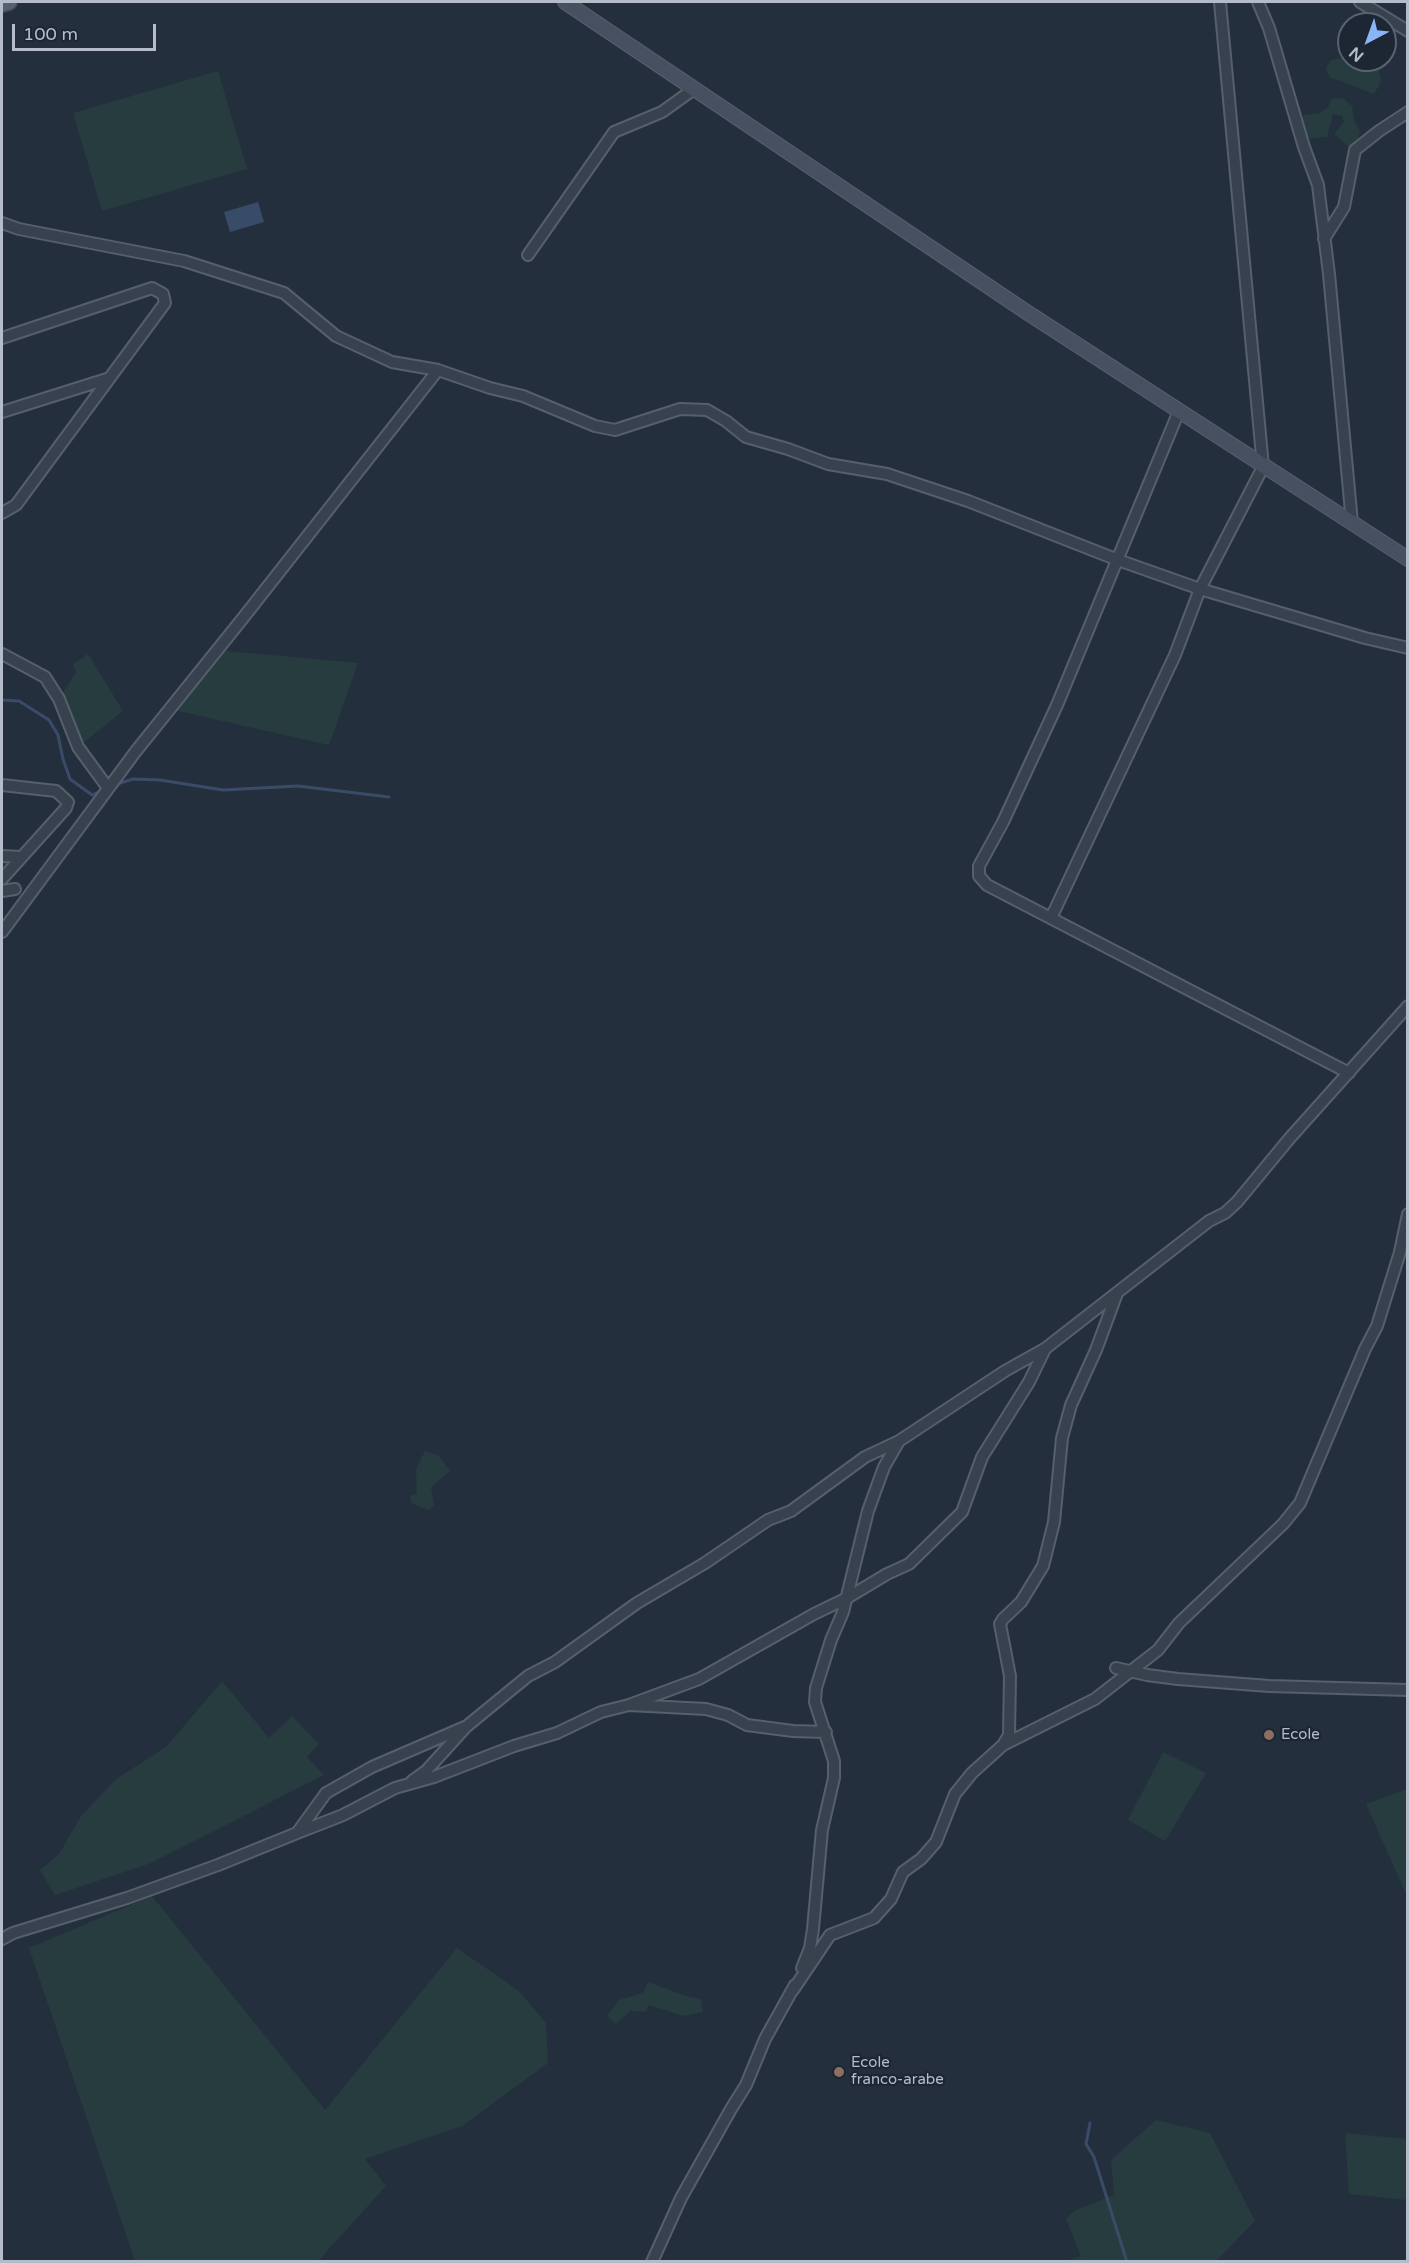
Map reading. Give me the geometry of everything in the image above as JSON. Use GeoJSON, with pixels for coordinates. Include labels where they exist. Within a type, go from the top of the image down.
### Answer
{"type":"FeatureCollection","features":[{"type":"Feature","properties":{"kind":"main road"},"geometry":{"type":"LineString","coordinates":[[2,4],[8,2]]}},
{"type":"Feature","properties":{"kind":"main road"},"geometry":{"type":"LineString","coordinates":[[564,2],[945,258],[1407,559]]}},
{"type":"Feature","properties":{"kind":"street"},"geometry":{"type":"LineString","coordinates":[[1052,918],[1174,655],[1200,589],[1263,466],[1220,2]]}},
{"type":"Feature","properties":{"kind":"street"},"geometry":{"type":"LineString","coordinates":[[1258,2],[1269,28],[1304,147],[1318,185],[1329,274],[1352,523]]}},
{"type":"Feature","properties":{"kind":"street"},"geometry":{"type":"LineString","coordinates":[[1360,2],[1407,31]]}},
{"type":"Feature","properties":{"kind":"street"},"geometry":{"type":"LineString","coordinates":[[528,255],[614,132],[662,112],[694,89]]}},
{"type":"Feature","properties":{"kind":"street"},"geometry":{"type":"LineString","coordinates":[[1324,239],[1344,207],[1355,150],[1407,112]]}},
{"type":"Feature","properties":{"kind":"street"},"geometry":{"type":"LineString","coordinates":[[2,223],[18,229],[184,261],[284,293],[336,336],[392,362],[438,370],[490,388],[523,396],[595,426],[615,430],[680,408],[706,410],[726,421],[746,437],[788,449],[828,465],[886,474],[968,501],[1118,560],[1200,589],[1365,638],[1407,648]]}},
{"type":"Feature","properties":{"kind":"street"},"geometry":{"type":"LineString","coordinates":[[2,338],[152,288],[163,294],[165,303],[110,378],[16,505],[2,513]]}},
{"type":"Feature","properties":{"kind":"street"},"geometry":{"type":"LineString","coordinates":[[2,932],[108,788],[438,370]]}},
{"type":"Feature","properties":{"kind":"street"},"geometry":{"type":"LineString","coordinates":[[2,412],[110,378]]}},
{"type":"Feature","properties":{"kind":"street"},"geometry":{"type":"LineString","coordinates":[[1179,411],[1032,761],[1004,822],[979,866],[979,876],[987,885],[1348,1073]]}},
{"type":"Feature","properties":{"kind":"street"},"geometry":{"type":"LineString","coordinates":[[2,654],[45,677],[59,699],[78,747],[108,788]]}},
{"type":"Feature","properties":{"kind":"street"},"geometry":{"type":"LineString","coordinates":[[2,784],[56,791],[68,802],[66,808],[2,879]]}},
{"type":"Feature","properties":{"kind":"street"},"geometry":{"type":"LineString","coordinates":[[2,856],[21,857]]}},
{"type":"Feature","properties":{"kind":"street"},"geometry":{"type":"LineString","coordinates":[[2,891],[15,889]]}},
{"type":"Feature","properties":{"kind":"street"},"geometry":{"type":"LineString","coordinates":[[407,1784],[426,1771],[467,1726],[528,1676],[555,1662],[637,1603],[705,1563],[768,1520],[792,1510],[865,1457],[899,1441],[1005,1371],[1046,1348],[1209,1221],[1225,1213],[1407,1006]]}},
{"type":"Feature","properties":{"kind":"street"},"geometry":{"type":"LineString","coordinates":[[652,2262],[681,2198],[746,2085],[765,2039],[793,1990],[830,1935],[874,1918],[891,1899],[903,1872],[921,1859],[936,1842],[955,1794],[972,1773],[1003,1745],[1095,1699],[1158,1650],[1179,1623],[1283,1524],[1300,1503],[1365,1349],[1377,1326],[1400,1252],[1407,1214]]}},
{"type":"Feature","properties":{"kind":"street"},"geometry":{"type":"LineString","coordinates":[[1003,1745],[1009,1735],[1010,1676],[1000,1624],[1021,1602],[1043,1566],[1052,1532],[1062,1438],[1071,1405],[1096,1350],[1117,1293]]}},
{"type":"Feature","properties":{"kind":"street"},"geometry":{"type":"LineString","coordinates":[[2,1939],[13,1933],[127,1898],[208,1869],[344,1815],[395,1788],[434,1777],[514,1746],[557,1733],[601,1712],[629,1706],[699,1679],[814,1614],[847,1598],[886,1574],[909,1564],[962,1512],[982,1457],[1029,1382],[1046,1348]]}},
{"type":"Feature","properties":{"kind":"street"},"geometry":{"type":"LineString","coordinates":[[793,1990],[810,1948],[822,1830],[834,1778],[834,1761],[814,1702],[816,1688],[847,1598],[858,1544],[868,1511],[884,1467],[899,1441]]}},
{"type":"Feature","properties":{"kind":"street"},"geometry":{"type":"LineString","coordinates":[[1116,1668],[1148,1676],[1269,1686],[1407,1690]]}},
{"type":"Feature","properties":{"kind":"street"},"geometry":{"type":"LineString","coordinates":[[629,1706],[706,1709],[728,1715],[747,1725],[793,1731],[826,1732]]}},
{"type":"Feature","properties":{"kind":"street"},"geometry":{"type":"LineString","coordinates":[[297,1833],[326,1793],[372,1767],[467,1726]]}},
{"type":"Feature","properties":{"kind":"green space"},"geometry":{"type":"Polygon","coordinates":[[[1337,59],[1337,72],[1379,72],[1381,82],[1374,94],[1330,77],[1326,69],[1330,61],[1337,59]]]}},
{"type":"Feature","properties":{"kind":"green space"},"geometry":{"type":"Polygon","coordinates":[[[218,71],[247,169],[102,211],[73,113],[218,71]]]}},
{"type":"Feature","properties":{"kind":"green space"},"geometry":{"type":"Polygon","coordinates":[[[1343,98],[1352,106],[1354,121],[1360,131],[1358,140],[1350,148],[1334,134],[1344,122],[1342,116],[1333,114],[1327,137],[1308,138],[1304,135],[1300,121],[1304,115],[1320,113],[1328,107],[1332,99],[1343,98]]]}},
{"type":"Feature","properties":{"kind":"green space"},"geometry":{"type":"Polygon","coordinates":[[[217,650],[358,663],[329,745],[169,709],[217,650]]]}},
{"type":"Feature","properties":{"kind":"green space"},"geometry":{"type":"Polygon","coordinates":[[[88,654],[123,711],[78,747],[59,699],[76,672],[73,664],[88,654]]]}},
{"type":"Feature","properties":{"kind":"green space"},"geometry":{"type":"Polygon","coordinates":[[[425,1451],[438,1455],[450,1471],[431,1487],[434,1506],[428,1510],[411,1503],[410,1496],[417,1494],[416,1469],[425,1451]]]}},
{"type":"Feature","properties":{"kind":"green space"},"geometry":{"type":"Polygon","coordinates":[[[222,1681],[269,1738],[292,1716],[319,1744],[307,1757],[324,1775],[151,1863],[55,1895],[40,1870],[59,1854],[81,1816],[116,1779],[166,1747],[222,1681]]]}},
{"type":"Feature","properties":{"kind":"green space"},"geometry":{"type":"Polygon","coordinates":[[[1163,1752],[1206,1773],[1165,1841],[1128,1820],[1163,1752]]]}},
{"type":"Feature","properties":{"kind":"green space"},"geometry":{"type":"Polygon","coordinates":[[[1408,1789],[1407,1896],[1366,1804],[1408,1789]]]}},
{"type":"Feature","properties":{"kind":"green space"},"geometry":{"type":"Polygon","coordinates":[[[152,1896],[325,2110],[457,1948],[519,1991],[546,2023],[548,2063],[462,2126],[365,2159],[386,2186],[318,2261],[135,2261],[29,1948],[152,1896]]]}},
{"type":"Feature","properties":{"kind":"green space"},"geometry":{"type":"Polygon","coordinates":[[[648,1982],[701,1999],[703,2012],[683,2016],[649,2005],[646,2012],[630,2011],[616,2024],[607,2016],[619,2000],[643,1993],[648,1982]]]}},
{"type":"Feature","properties":{"kind":"green space"},"geometry":{"type":"Polygon","coordinates":[[[1156,2120],[1210,2133],[1255,2221],[1216,2261],[1067,2261],[1081,2256],[1066,2219],[1074,2211],[1114,2195],[1111,2160],[1156,2120]]]}},
{"type":"Feature","properties":{"kind":"green space"},"geometry":{"type":"Polygon","coordinates":[[[1345,2133],[1407,2139],[1407,2200],[1349,2194],[1345,2133]]]}},
{"type":"Feature","properties":{"kind":"water"},"geometry":{"type":"Polygon","coordinates":[[[258,202],[264,222],[230,232],[224,212],[258,202]]]}},
{"type":"Feature","properties":{"kind":"waterway"},"geometry":{"type":"LineString","coordinates":[[2,700],[19,701],[49,720],[58,735],[70,779],[92,795],[103,790]]}},
{"type":"Feature","properties":{"kind":"waterway"},"geometry":{"type":"LineString","coordinates":[[114,785],[133,779],[160,780],[223,790],[298,786],[389,797]]}},
{"type":"Feature","properties":{"kind":"waterway"},"geometry":{"type":"LineString","coordinates":[[1090,2123],[1086,2144],[1094,2157],[1127,2262]]}},
{"type":"Feature","properties":{"kind":"place","name":"Ecole"},"geometry":{"type":"Point","coordinates":[1269,1735]}},
{"type":"Feature","properties":{"kind":"place","name":"Ecole franco-arabe"},"geometry":{"type":"Point","coordinates":[839,2072]}}]}
